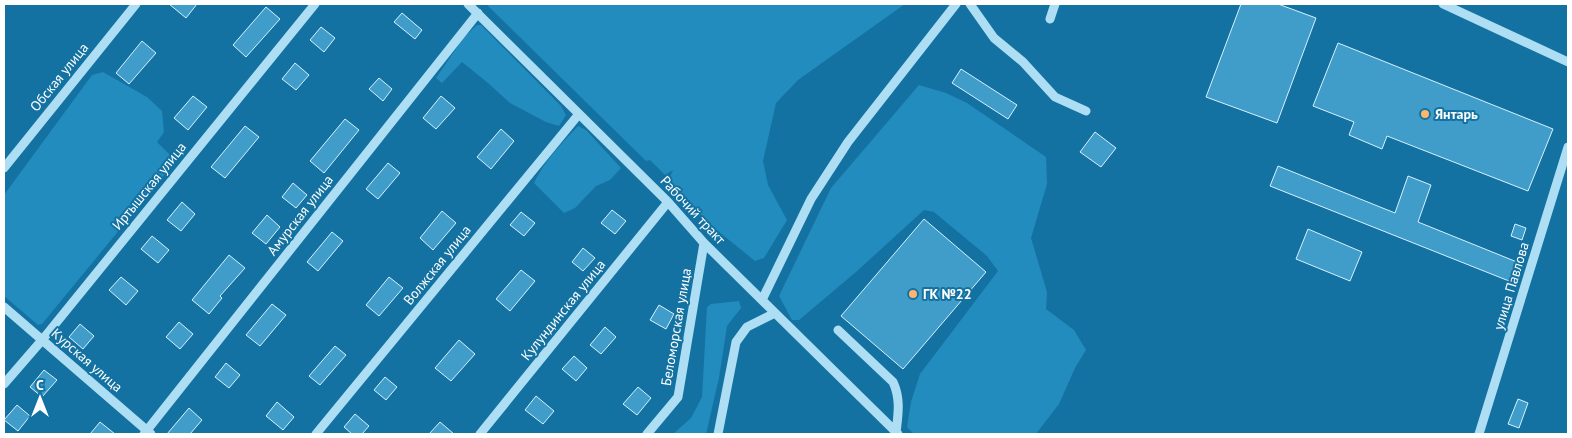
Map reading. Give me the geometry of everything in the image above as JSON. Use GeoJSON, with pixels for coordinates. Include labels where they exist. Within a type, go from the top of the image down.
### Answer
{"type":"FeatureCollection","features":[{"type":"Feature","properties":{"kind":"street","name":"Обская улица"},"geometry":{"type":"LineString","coordinates":[[4,168],[136,4]]}},
{"type":"Feature","properties":{"kind":"street","name":"Иртышская улица"},"geometry":{"type":"LineString","coordinates":[[4,384],[43,339],[315,4]]}},
{"type":"Feature","properties":{"kind":"street","name":"Рабочий тракт"},"geometry":{"type":"LineString","coordinates":[[468,4],[668,202],[704,243],[897,433]]}},
{"type":"Feature","properties":{"kind":"street"},"geometry":{"type":"LineString","coordinates":[[762,300],[811,199],[848,142],[956,4]]}},
{"type":"Feature","properties":{"kind":"street"},"geometry":{"type":"LineString","coordinates":[[970,4],[994,38],[1023,62],[1055,97],[1086,111]]}},
{"type":"Feature","properties":{"kind":"street"},"geometry":{"type":"LineString","coordinates":[[1050,19],[1054,4]]}},
{"type":"Feature","properties":{"kind":"street"},"geometry":{"type":"LineString","coordinates":[[1443,4],[1568,62]]}},
{"type":"Feature","properties":{"kind":"street","name":"Амурская улица"},"geometry":{"type":"LineString","coordinates":[[147,433],[478,13]]}},
{"type":"Feature","properties":{"kind":"street","name":"Волжская улица"},"geometry":{"type":"LineString","coordinates":[[316,434],[579,114]]}},
{"type":"Feature","properties":{"kind":"street","name":"улица Павлова"},"geometry":{"type":"LineString","coordinates":[[1479,434],[1568,147]]}},
{"type":"Feature","properties":{"kind":"street","name":"Кулундинская улица"},"geometry":{"type":"LineString","coordinates":[[480,434],[668,202]]}},
{"type":"Feature","properties":{"kind":"street","name":"Беломорская улица"},"geometry":{"type":"LineString","coordinates":[[647,434],[678,397],[704,243]]}},
{"type":"Feature","properties":{"kind":"street","name":"Курская улица"},"geometry":{"type":"LineString","coordinates":[[4,307],[43,339],[147,433]]}},
{"type":"Feature","properties":{"kind":"street"},"geometry":{"type":"LineString","coordinates":[[718,434],[736,342],[747,327],[775,313]]}},
{"type":"Feature","properties":{"kind":"street"},"geometry":{"type":"LineString","coordinates":[[838,330],[893,382],[898,392],[897,433]]}},
{"type":"Feature","properties":{"kind":"shaded area"},"geometry":{"type":"Polygon","coordinates":[[[486,4],[905,4],[798,80],[776,103],[763,161],[768,185],[787,220],[764,258],[755,261],[708,223],[668,181],[673,170],[665,175],[650,160],[646,161],[486,4]]]}},
{"type":"Feature","properties":{"kind":"shaded area"},"geometry":{"type":"Polygon","coordinates":[[[477,25],[481,25],[561,106],[566,115],[559,126],[546,122],[510,103],[462,62],[442,83],[436,78],[464,37],[477,25]]]}},
{"type":"Feature","properties":{"kind":"shaded area"},"geometry":{"type":"Polygon","coordinates":[[[103,72],[147,97],[162,111],[164,132],[157,142],[172,157],[171,167],[42,324],[38,325],[4,296],[4,195],[92,75],[103,72]]]}},
{"type":"Feature","properties":{"kind":"shaded area"},"geometry":{"type":"Polygon","coordinates":[[[919,85],[946,93],[967,103],[1046,157],[1047,184],[1031,238],[1047,292],[1046,309],[1074,330],[1086,350],[1075,368],[1059,404],[1036,434],[914,434],[907,427],[911,402],[920,374],[998,271],[987,256],[934,212],[924,210],[856,272],[799,320],[792,320],[779,296],[831,188],[919,85]]]}},
{"type":"Feature","properties":{"kind":"shaded area"},"geometry":{"type":"Polygon","coordinates":[[[578,126],[586,130],[621,168],[610,180],[596,186],[575,208],[564,213],[534,183],[548,160],[578,126]]]}},
{"type":"Feature","properties":{"kind":"shaded area"},"geometry":{"type":"Polygon","coordinates":[[[739,301],[741,308],[727,326],[719,378],[706,434],[673,434],[691,418],[702,397],[707,307],[711,304],[739,301]]]}},
{"type":"Feature","properties":{"kind":"building"},"geometry":{"type":"Polygon","coordinates":[[[169,4],[197,4],[186,18],[169,4]]]}},
{"type":"Feature","properties":{"kind":"building"},"geometry":{"type":"Polygon","coordinates":[[[1241,4],[1278,4],[1316,18],[1277,123],[1206,97],[1241,4]]]}},
{"type":"Feature","properties":{"kind":"building"},"geometry":{"type":"Polygon","coordinates":[[[266,7],[280,19],[246,57],[233,45],[266,7]]]}},
{"type":"Feature","properties":{"kind":"building"},"geometry":{"type":"Polygon","coordinates":[[[402,13],[422,30],[415,39],[394,22],[402,13]]]}},
{"type":"Feature","properties":{"kind":"building"},"geometry":{"type":"Polygon","coordinates":[[[321,27],[335,38],[324,52],[310,40],[321,27]]]}},
{"type":"Feature","properties":{"kind":"building"},"geometry":{"type":"Polygon","coordinates":[[[142,41],[156,53],[129,84],[116,73],[142,41]]]}},
{"type":"Feature","properties":{"kind":"building","name":"Янтарь"},"geometry":{"type":"Polygon","coordinates":[[[1338,43],[1553,129],[1528,191],[1387,136],[1382,149],[1349,135],[1354,122],[1313,106],[1338,43]]]}},
{"type":"Feature","properties":{"kind":"building"},"geometry":{"type":"Polygon","coordinates":[[[295,63],[309,75],[296,90],[282,79],[295,63]]]}},
{"type":"Feature","properties":{"kind":"building"},"geometry":{"type":"Polygon","coordinates":[[[961,69],[1017,105],[1008,119],[952,83],[961,69]]]}},
{"type":"Feature","properties":{"kind":"building"},"geometry":{"type":"Polygon","coordinates":[[[379,78],[392,89],[383,101],[369,89],[379,78]]]}},
{"type":"Feature","properties":{"kind":"building"},"geometry":{"type":"Polygon","coordinates":[[[193,96],[207,107],[188,130],[174,118],[193,96]]]}},
{"type":"Feature","properties":{"kind":"building"},"geometry":{"type":"Polygon","coordinates":[[[441,96],[455,108],[436,129],[423,118],[441,96]]]}},
{"type":"Feature","properties":{"kind":"building"},"geometry":{"type":"Polygon","coordinates":[[[345,119],[359,130],[324,173],[310,161],[345,119]]]}},
{"type":"Feature","properties":{"kind":"building"},"geometry":{"type":"Polygon","coordinates":[[[245,126],[259,137],[225,178],[211,167],[245,126]]]}},
{"type":"Feature","properties":{"kind":"building"},"geometry":{"type":"Polygon","coordinates":[[[501,129],[514,141],[491,169],[477,157],[501,129]]]}},
{"type":"Feature","properties":{"kind":"building"},"geometry":{"type":"Polygon","coordinates":[[[1095,132],[1116,148],[1101,167],[1080,152],[1095,132]]]}},
{"type":"Feature","properties":{"kind":"building"},"geometry":{"type":"Polygon","coordinates":[[[388,163],[400,173],[378,199],[366,189],[388,163]]]}},
{"type":"Feature","properties":{"kind":"building"},"geometry":{"type":"Polygon","coordinates":[[[1278,166],[1395,213],[1408,176],[1431,185],[1418,222],[1517,262],[1509,281],[1270,186],[1278,166]]]}},
{"type":"Feature","properties":{"kind":"building"},"geometry":{"type":"Polygon","coordinates":[[[293,183],[307,195],[296,208],[282,197],[293,183]]]}},
{"type":"Feature","properties":{"kind":"building"},"geometry":{"type":"Polygon","coordinates":[[[182,202],[195,214],[181,231],[167,220],[182,202]]]}},
{"type":"Feature","properties":{"kind":"building"},"geometry":{"type":"Polygon","coordinates":[[[612,210],[626,221],[615,234],[601,223],[612,210]]]}},
{"type":"Feature","properties":{"kind":"building"},"geometry":{"type":"Polygon","coordinates":[[[442,211],[456,223],[433,250],[420,238],[442,211]]]}},
{"type":"Feature","properties":{"kind":"building"},"geometry":{"type":"Polygon","coordinates":[[[521,212],[535,223],[524,236],[510,225],[521,212]]]}},
{"type":"Feature","properties":{"kind":"building"},"geometry":{"type":"Polygon","coordinates":[[[267,215],[280,227],[266,244],[252,233],[267,215]]]}},
{"type":"Feature","properties":{"kind":"building","name":"ГК №22"},"geometry":{"type":"Polygon","coordinates":[[[924,219],[986,272],[903,369],[841,316],[924,219]]]}},
{"type":"Feature","properties":{"kind":"building"},"geometry":{"type":"Polygon","coordinates":[[[1515,224],[1526,228],[1522,240],[1511,236],[1515,224]]]}},
{"type":"Feature","properties":{"kind":"building"},"geometry":{"type":"Polygon","coordinates":[[[1308,229],[1362,252],[1350,281],[1296,259],[1308,229]]]}},
{"type":"Feature","properties":{"kind":"building"},"geometry":{"type":"Polygon","coordinates":[[[332,232],[343,241],[318,271],[307,262],[332,232]]]}},
{"type":"Feature","properties":{"kind":"building"},"geometry":{"type":"Polygon","coordinates":[[[152,236],[169,250],[158,263],[141,249],[152,236]]]}},
{"type":"Feature","properties":{"kind":"building"},"geometry":{"type":"Polygon","coordinates":[[[583,248],[595,258],[583,271],[572,262],[583,248]]]}},
{"type":"Feature","properties":{"kind":"building"},"geometry":{"type":"Polygon","coordinates":[[[229,255],[245,268],[220,296],[222,298],[209,314],[192,300],[229,255]]]}},
{"type":"Feature","properties":{"kind":"building"},"geometry":{"type":"Polygon","coordinates":[[[521,270],[535,281],[510,311],[496,299],[521,270]]]}},
{"type":"Feature","properties":{"kind":"building"},"geometry":{"type":"Polygon","coordinates":[[[121,277],[138,291],[126,305],[109,290],[121,277]]]}},
{"type":"Feature","properties":{"kind":"building"},"geometry":{"type":"Polygon","coordinates":[[[389,277],[403,288],[379,316],[366,305],[389,277]]]}},
{"type":"Feature","properties":{"kind":"building"},"geometry":{"type":"Polygon","coordinates":[[[272,304],[286,315],[260,346],[246,335],[272,304]]]}},
{"type":"Feature","properties":{"kind":"building"},"geometry":{"type":"Polygon","coordinates":[[[659,305],[674,314],[666,329],[650,320],[659,305]]]}},
{"type":"Feature","properties":{"kind":"building"},"geometry":{"type":"Polygon","coordinates":[[[179,322],[193,334],[180,349],[166,337],[179,322]]]}},
{"type":"Feature","properties":{"kind":"building"},"geometry":{"type":"Polygon","coordinates":[[[80,324],[94,336],[83,349],[69,337],[80,324]]]}},
{"type":"Feature","properties":{"kind":"building"},"geometry":{"type":"Polygon","coordinates":[[[605,327],[616,337],[601,354],[590,345],[605,327]]]}},
{"type":"Feature","properties":{"kind":"building"},"geometry":{"type":"Polygon","coordinates":[[[459,340],[475,354],[451,381],[435,368],[459,340]]]}},
{"type":"Feature","properties":{"kind":"building"},"geometry":{"type":"Polygon","coordinates":[[[335,346],[346,355],[320,385],[309,376],[335,346]]]}},
{"type":"Feature","properties":{"kind":"building"},"geometry":{"type":"Polygon","coordinates":[[[574,356],[587,368],[576,381],[562,369],[574,356]]]}},
{"type":"Feature","properties":{"kind":"building"},"geometry":{"type":"Polygon","coordinates":[[[226,363],[240,375],[229,388],[215,377],[226,363]]]}},
{"type":"Feature","properties":{"kind":"building"},"geometry":{"type":"Polygon","coordinates":[[[44,370],[57,380],[42,397],[30,387],[44,370]]]}},
{"type":"Feature","properties":{"kind":"building"},"geometry":{"type":"Polygon","coordinates":[[[385,377],[397,387],[386,400],[374,390],[385,377]]]}},
{"type":"Feature","properties":{"kind":"building"},"geometry":{"type":"Polygon","coordinates":[[[638,387],[651,398],[637,415],[623,404],[638,387]]]}},
{"type":"Feature","properties":{"kind":"building"},"geometry":{"type":"Polygon","coordinates":[[[536,396],[554,411],[543,424],[525,410],[536,396]]]}},
{"type":"Feature","properties":{"kind":"building"},"geometry":{"type":"Polygon","coordinates":[[[1518,399],[1528,403],[1519,428],[1508,424],[1518,399]]]}},
{"type":"Feature","properties":{"kind":"building"},"geometry":{"type":"Polygon","coordinates":[[[277,402],[294,417],[283,430],[266,416],[277,402]]]}},
{"type":"Feature","properties":{"kind":"building"},"geometry":{"type":"Polygon","coordinates":[[[17,405],[30,416],[18,431],[4,420],[17,405]]]}},
{"type":"Feature","properties":{"kind":"building"},"geometry":{"type":"Polygon","coordinates":[[[189,408],[202,420],[190,434],[167,434],[189,408]]]}},
{"type":"Feature","properties":{"kind":"building"},"geometry":{"type":"Polygon","coordinates":[[[355,414],[369,426],[362,434],[352,434],[344,427],[355,414]]]}},
{"type":"Feature","properties":{"kind":"building"},"geometry":{"type":"Polygon","coordinates":[[[100,422],[115,434],[90,434],[100,422]]]}},
{"type":"Feature","properties":{"kind":"building"},"geometry":{"type":"Polygon","coordinates":[[[440,422],[454,434],[429,434],[440,422]]]}},
{"type":"Feature","properties":{"kind":"place","name":"Янтарь"},"geometry":{"type":"Point","coordinates":[1425,114]}},
{"type":"Feature","properties":{"kind":"place","name":"ГК №22"},"geometry":{"type":"Point","coordinates":[913,294]}}]}
